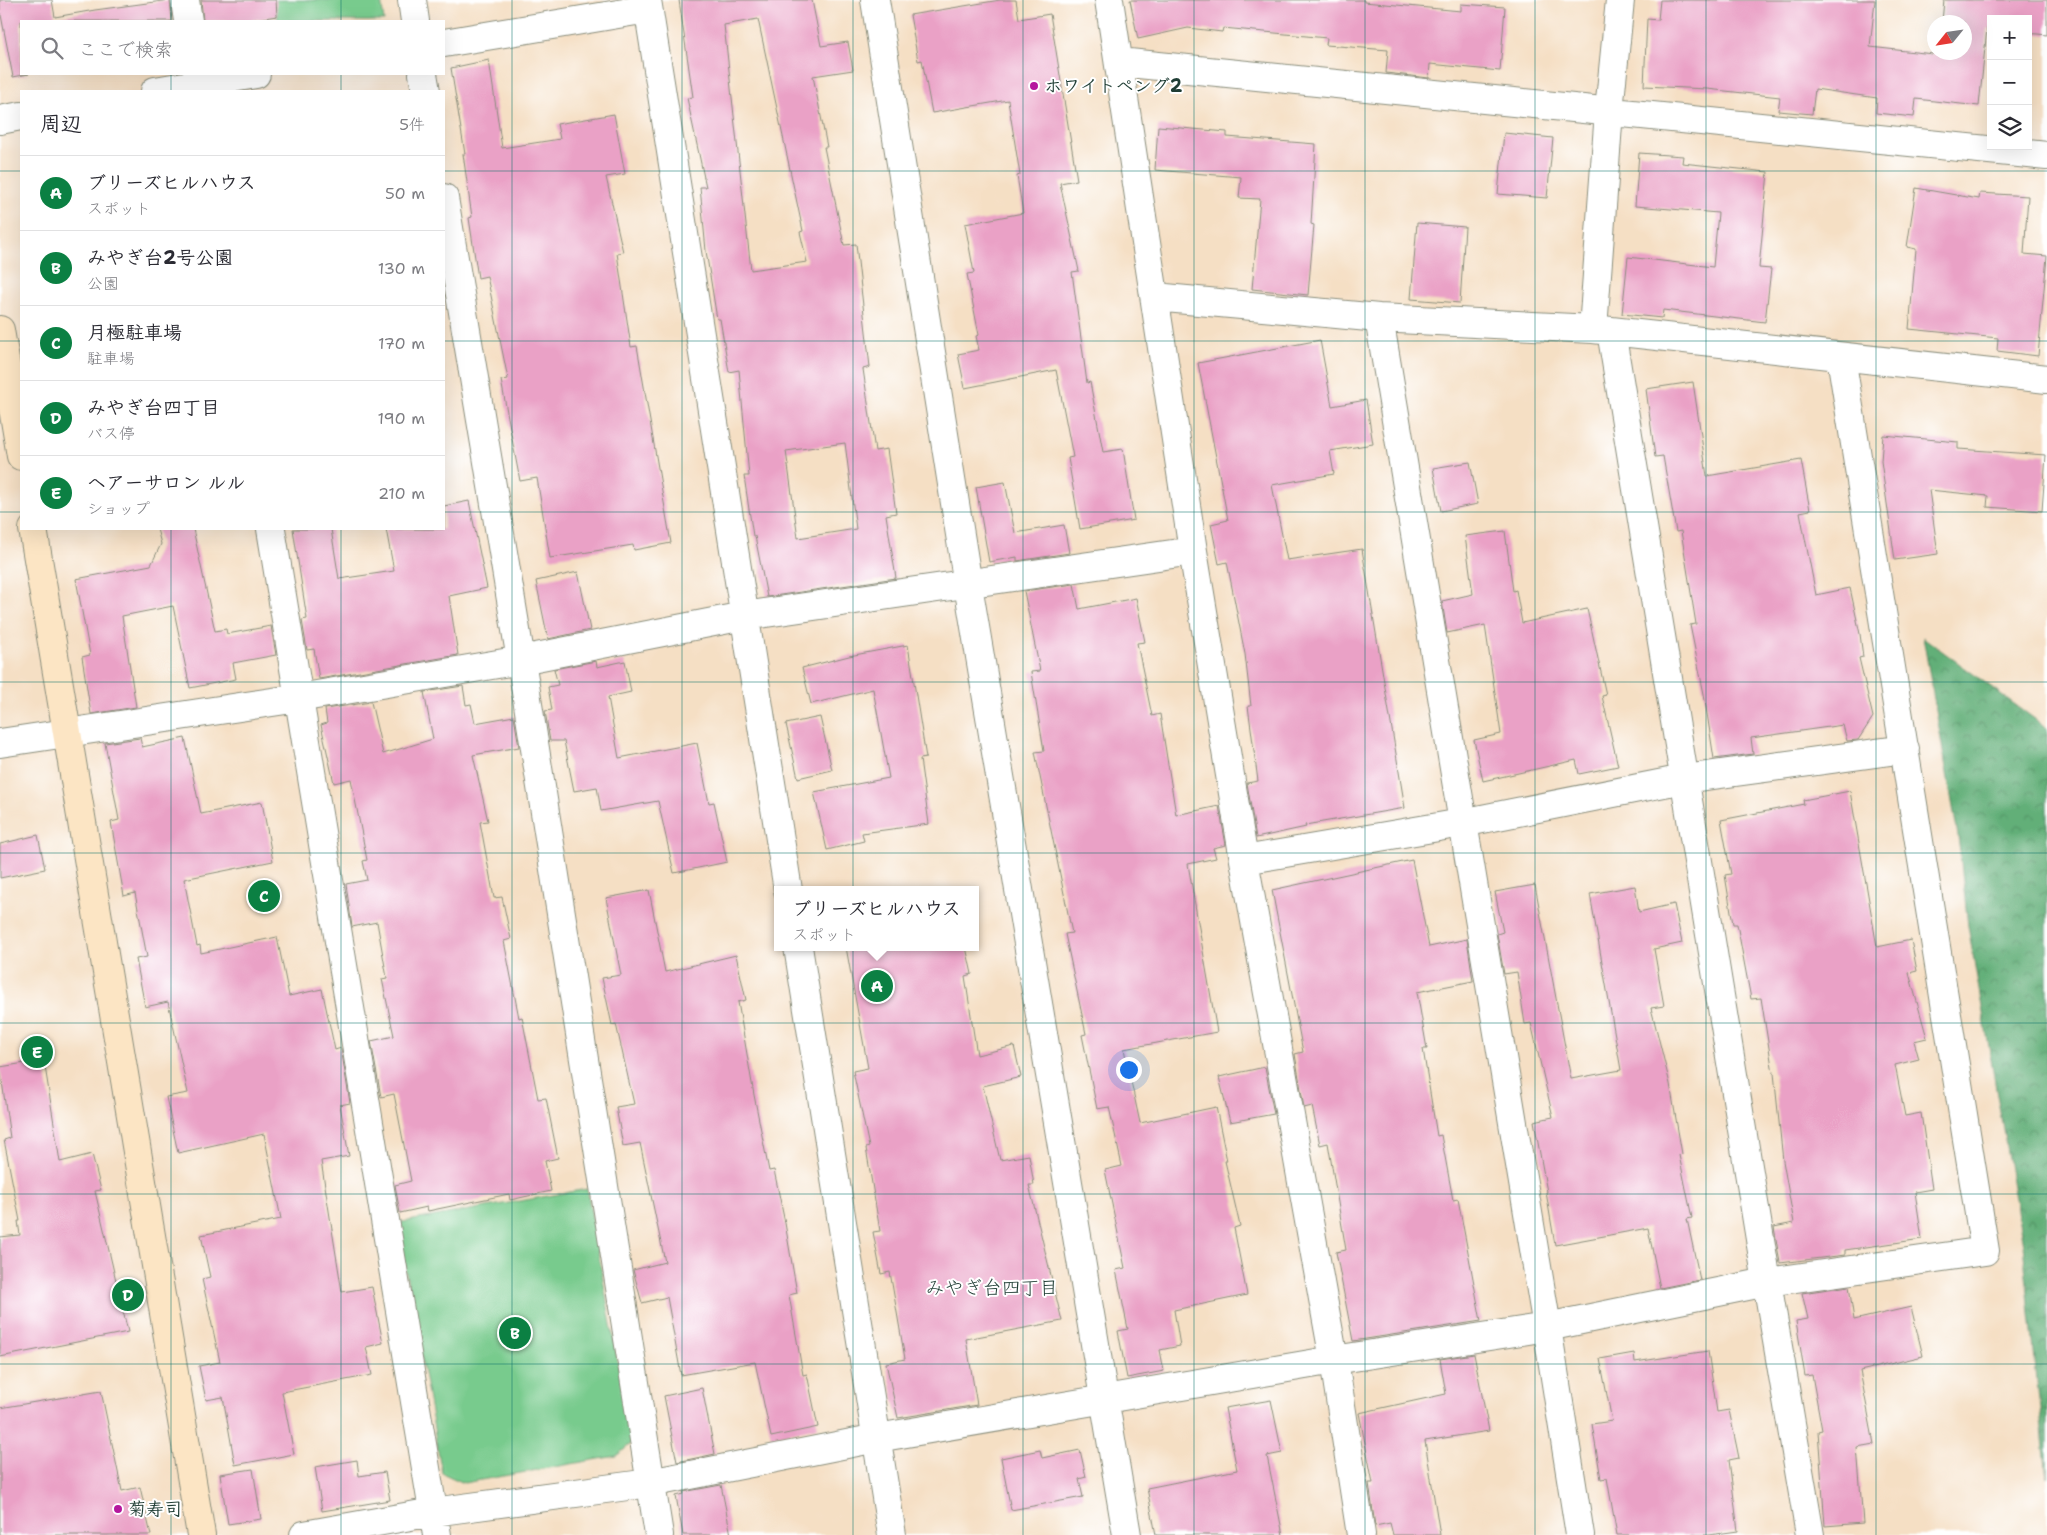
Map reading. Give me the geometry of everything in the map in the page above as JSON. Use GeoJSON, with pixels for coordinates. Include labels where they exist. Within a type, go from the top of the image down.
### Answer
{"type":"FeatureCollection","features":[{"type":"Feature","properties":{"kind":"street"},"geometry":{"type":"LineString","coordinates":[[184,0],[188,20]]}},
{"type":"Feature","properties":{"kind":"street"},"geometry":{"type":"LineString","coordinates":[[412,0],[415,20]]}},
{"type":"Feature","properties":{"kind":"street"},"geometry":{"type":"LineString","coordinates":[[875,0],[968,585],[1127,1535]]}},
{"type":"Feature","properties":{"kind":"street"},"geometry":{"type":"LineString","coordinates":[[1109,0],[1193,551],[1244,860],[1334,1360],[1361,1535]]}},
{"type":"Feature","properties":{"kind":"street"},"geometry":{"type":"LineString","coordinates":[[1620,0],[1609,111],[1602,330],[1684,779],[1810,1535]]}},
{"type":"Feature","properties":{"kind":"street"},"geometry":{"type":"LineString","coordinates":[[445,43],[647,4],[787,886]]}},
{"type":"Feature","properties":{"kind":"street"},"geometry":{"type":"LineString","coordinates":[[1119,62],[2047,156]]}},
{"type":"Feature","properties":{"kind":"street"},"geometry":{"type":"LineString","coordinates":[[161,90],[249,75]]}},
{"type":"Feature","properties":{"kind":"street"},"geometry":{"type":"LineString","coordinates":[[423,75],[426,90]]}},
{"type":"Feature","properties":{"kind":"street"},"geometry":{"type":"LineString","coordinates":[[0,120],[20,116]]}},
{"type":"Feature","properties":{"kind":"street"},"geometry":{"type":"LineString","coordinates":[[445,204],[521,660],[659,1535]]}},
{"type":"Feature","properties":{"kind":"street"},"geometry":{"type":"LineString","coordinates":[[1155,297],[1378,318],[1602,330],[2047,379]]}},
{"type":"Feature","properties":{"kind":"street"},"geometry":{"type":"LineString","coordinates":[[1378,318],[1547,1327],[1580,1535]]}},
{"type":"Feature","properties":{"kind":"street"},"geometry":{"type":"LineString","coordinates":[[0,330],[20,450]]}},
{"type":"Feature","properties":{"kind":"street"},"geometry":{"type":"LineString","coordinates":[[304,1535],[435,1523],[876,1438],[1334,1360],[1547,1327],[1767,1282],[1986,1250],[1841,357]]}},
{"type":"Feature","properties":{"kind":"street"},"geometry":{"type":"LineString","coordinates":[[34,530],[201,1535]]}},
{"type":"Feature","properties":{"kind":"street"},"geometry":{"type":"LineString","coordinates":[[270,530],[435,1523]]}},
{"type":"Feature","properties":{"kind":"street"},"geometry":{"type":"LineString","coordinates":[[0,743],[299,698],[521,660],[744,616],[1193,551]]}},
{"type":"Feature","properties":{"kind":"street"},"geometry":{"type":"LineString","coordinates":[[1244,860],[1462,823],[1684,779],[1905,749]]}},
{"type":"Feature","properties":{"kind":"street"},"geometry":{"type":"LineString","coordinates":[[799,951],[892,1535]]}},
{"type":"Feature","properties":{"kind":"green space"},"geometry":{"type":"Polygon","coordinates":[[[274,0],[381,0],[384,20],[278,20],[274,0]]]}},
{"type":"Feature","properties":{"kind":"green space"},"geometry":{"type":"Polygon","coordinates":[[[1923,637],[2047,728],[2047,1477],[2023,1245],[1968,926],[1958,836],[1923,637]]]}},
{"type":"Feature","properties":{"kind":"green space"},"geometry":{"type":"Polygon","coordinates":[[[587,1189],[632,1443],[616,1456],[464,1483],[442,1473],[397,1223],[587,1189]]]}},
{"type":"Feature","properties":{"kind":"building"},"geometry":{"type":"Polygon","coordinates":[[[0,0],[52,0],[55,17],[170,0],[172,20],[20,20],[20,75],[24,75],[13,77],[0,10],[0,0]]]}},
{"type":"Feature","properties":{"kind":"building"},"geometry":{"type":"Polygon","coordinates":[[[201,0],[276,0],[277,16],[251,20],[203,20],[201,0]]]}},
{"type":"Feature","properties":{"kind":"building"},"geometry":{"type":"Polygon","coordinates":[[[679,0],[812,0],[821,46],[848,42],[853,70],[813,76],[827,147],[824,147],[844,245],[856,244],[870,367],[863,369],[875,451],[887,449],[896,513],[886,515],[896,578],[767,597],[755,536],[753,536],[744,476],[749,476],[739,370],[729,372],[720,319],[717,319],[706,251],[700,187],[706,187],[687,98],[693,97],[679,0]],[[758,19],[724,25],[751,270],[807,262],[800,232],[803,231],[758,19]],[[845,443],[786,451],[798,538],[856,529],[845,443]]]}},
{"type":"Feature","properties":{"kind":"building"},"geometry":{"type":"Polygon","coordinates":[[[1000,0],[1016,0],[1019,19],[1050,14],[1077,180],[1060,183],[1079,271],[1072,272],[1087,383],[1090,382],[1103,452],[1123,449],[1134,520],[1080,529],[1068,458],[1073,457],[1056,370],[965,388],[958,354],[979,350],[976,336],[979,335],[967,274],[974,273],[965,224],[1023,213],[1017,176],[1020,175],[1008,100],[932,113],[922,60],[918,61],[910,15],[1000,0]]]}},
{"type":"Feature","properties":{"kind":"building"},"geometry":{"type":"Polygon","coordinates":[[[1130,0],[1364,0],[1364,2],[1461,11],[1461,4],[1505,7],[1500,71],[1430,64],[1429,78],[1386,73],[1388,50],[1326,45],[1327,38],[1223,28],[1222,32],[1188,28],[1138,39],[1130,0]]]}},
{"type":"Feature","properties":{"kind":"building"},"geometry":{"type":"Polygon","coordinates":[[[1660,0],[1875,0],[1870,47],[1927,53],[1927,60],[1972,60],[1972,15],[1943,15],[1944,0],[2047,0],[2047,35],[2032,33],[2032,15],[1987,15],[1979,106],[1916,99],[1914,117],[1876,113],[1877,98],[1815,89],[1812,114],[1778,111],[1780,97],[1707,89],[1644,86],[1647,19],[1658,20],[1660,0]]]}},
{"type":"Feature","properties":{"kind":"building"},"geometry":{"type":"Polygon","coordinates":[[[489,60],[502,148],[560,139],[557,124],[614,114],[625,174],[606,177],[623,252],[617,253],[631,347],[637,346],[671,543],[634,550],[633,545],[550,558],[537,478],[520,481],[501,380],[508,379],[487,276],[478,278],[469,218],[472,217],[463,154],[465,154],[451,68],[489,60]]]}},
{"type":"Feature","properties":{"kind":"building"},"geometry":{"type":"Polygon","coordinates":[[[1158,126],[1227,132],[1227,137],[1316,144],[1311,224],[1314,225],[1308,295],[1252,289],[1260,199],[1239,198],[1241,177],[1155,170],[1158,126]]]}},
{"type":"Feature","properties":{"kind":"building"},"geometry":{"type":"Polygon","coordinates":[[[1504,133],[1553,138],[1547,198],[1498,194],[1504,133]]]}},
{"type":"Feature","properties":{"kind":"building"},"geometry":{"type":"Polygon","coordinates":[[[1639,153],[1683,156],[1682,163],[1768,172],[1759,268],[1771,269],[1765,322],[1663,310],[1662,318],[1622,314],[1628,257],[1713,267],[1718,213],[1635,206],[1639,153]]]}},
{"type":"Feature","properties":{"kind":"building"},"geometry":{"type":"Polygon","coordinates":[[[1916,188],[1979,199],[1980,193],[2028,196],[2024,254],[2047,256],[2038,356],[1997,351],[1998,338],[1909,329],[1916,249],[1907,247],[1916,188]]]}},
{"type":"Feature","properties":{"kind":"building"},"geometry":{"type":"Polygon","coordinates":[[[1417,223],[1465,227],[1460,303],[1411,299],[1417,223]]]}},
{"type":"Feature","properties":{"kind":"building"},"geometry":{"type":"Polygon","coordinates":[[[1320,340],[1332,406],[1366,400],[1373,444],[1330,451],[1334,474],[1272,485],[1287,560],[1362,549],[1405,808],[1305,825],[1306,827],[1256,838],[1247,783],[1258,781],[1248,706],[1251,706],[1245,654],[1227,562],[1219,564],[1211,524],[1228,520],[1198,363],[1320,340]]]}},
{"type":"Feature","properties":{"kind":"building"},"geometry":{"type":"Polygon","coordinates":[[[1693,382],[1707,476],[1801,460],[1810,510],[1800,512],[1816,595],[1850,588],[1860,634],[1863,657],[1859,658],[1873,717],[1858,740],[1847,741],[1843,725],[1751,738],[1753,754],[1714,759],[1704,694],[1690,625],[1696,624],[1681,531],[1676,532],[1663,456],[1655,457],[1646,389],[1693,382]]]}},
{"type":"Feature","properties":{"kind":"building"},"geometry":{"type":"Polygon","coordinates":[[[1883,435],[1958,442],[1958,449],[2046,455],[2042,511],[1987,507],[1988,496],[1929,490],[1938,554],[1895,560],[1881,461],[1883,435]]]}},
{"type":"Feature","properties":{"kind":"building"},"geometry":{"type":"Polygon","coordinates":[[[1470,462],[1478,504],[1441,511],[1433,468],[1470,462]]]}},
{"type":"Feature","properties":{"kind":"building"},"geometry":{"type":"Polygon","coordinates":[[[1005,482],[1015,533],[1064,525],[1069,553],[1017,561],[1017,557],[989,562],[976,487],[1005,482]]]}},
{"type":"Feature","properties":{"kind":"building"},"geometry":{"type":"Polygon","coordinates":[[[469,501],[487,588],[449,596],[458,655],[319,679],[314,649],[307,650],[302,620],[307,619],[293,530],[331,530],[339,579],[394,571],[386,530],[445,530],[445,506],[469,501]]]}},
{"type":"Feature","properties":{"kind":"building"},"geometry":{"type":"Polygon","coordinates":[[[157,530],[193,530],[215,631],[226,629],[227,634],[271,626],[276,655],[233,663],[236,679],[190,688],[173,606],[122,616],[136,707],[91,714],[82,657],[90,655],[76,579],[151,565],[161,544],[157,530]]]}},
{"type":"Feature","properties":{"kind":"building"},"geometry":{"type":"Polygon","coordinates":[[[1505,531],[1513,591],[1516,590],[1522,623],[1587,609],[1606,695],[1602,696],[1618,766],[1579,774],[1576,760],[1483,781],[1474,740],[1501,734],[1485,625],[1447,633],[1442,601],[1473,594],[1465,536],[1505,531]]]}},
{"type":"Feature","properties":{"kind":"building"},"geometry":{"type":"Polygon","coordinates":[[[578,572],[590,630],[548,639],[536,581],[578,572]]]}},
{"type":"Feature","properties":{"kind":"building"},"geometry":{"type":"Polygon","coordinates":[[[1074,584],[1079,609],[1136,598],[1145,642],[1137,643],[1152,716],[1160,714],[1176,815],[1219,806],[1226,845],[1213,848],[1216,858],[1188,864],[1217,1032],[1124,1049],[1140,1123],[1216,1107],[1227,1161],[1225,1161],[1240,1226],[1234,1228],[1247,1295],[1174,1310],[1180,1346],[1160,1350],[1164,1371],[1127,1378],[1118,1331],[1128,1329],[1116,1270],[1125,1268],[1105,1170],[1122,1166],[1109,1107],[1097,1109],[1082,1035],[1086,1034],[1065,934],[1072,933],[1035,752],[1044,751],[1031,672],[1040,671],[1024,591],[1074,584]]]}},
{"type":"Feature","properties":{"kind":"building"},"geometry":{"type":"Polygon","coordinates":[[[908,645],[926,758],[920,759],[929,824],[862,833],[864,841],[827,850],[814,792],[889,778],[873,689],[811,704],[802,668],[849,656],[908,645]]]}},
{"type":"Feature","properties":{"kind":"building"},"geometry":{"type":"Polygon","coordinates":[[[596,661],[597,667],[625,661],[631,692],[608,697],[619,758],[697,743],[709,803],[714,802],[727,862],[674,873],[658,801],[601,811],[597,787],[574,791],[564,741],[550,741],[545,711],[552,710],[548,687],[558,685],[554,669],[596,661]]]}},
{"type":"Feature","properties":{"kind":"building"},"geometry":{"type":"Polygon","coordinates":[[[463,686],[466,705],[471,704],[475,723],[514,716],[519,747],[473,755],[488,821],[480,822],[494,898],[502,897],[511,939],[504,941],[519,1018],[522,1017],[538,1099],[546,1098],[558,1158],[545,1161],[551,1191],[510,1200],[509,1194],[428,1211],[427,1207],[400,1213],[395,1185],[411,1181],[394,1094],[381,1097],[371,1041],[394,1036],[382,979],[387,978],[377,922],[352,927],[346,884],[367,880],[363,861],[367,860],[351,779],[334,783],[321,725],[327,723],[325,709],[371,702],[383,754],[433,739],[424,692],[463,686]]]}},
{"type":"Feature","properties":{"kind":"building"},"geometry":{"type":"Polygon","coordinates":[[[820,717],[832,770],[798,778],[786,724],[820,717]]]}},
{"type":"Feature","properties":{"kind":"building"},"geometry":{"type":"Polygon","coordinates":[[[140,738],[142,747],[185,738],[201,814],[262,802],[273,861],[184,879],[197,946],[200,945],[201,953],[277,937],[289,996],[322,989],[335,1050],[341,1048],[350,1103],[340,1105],[349,1156],[321,1161],[342,1292],[372,1287],[383,1343],[366,1347],[372,1375],[282,1392],[294,1454],[235,1465],[223,1397],[206,1400],[199,1366],[220,1362],[202,1279],[210,1277],[201,1235],[281,1219],[264,1134],[178,1153],[166,1097],[188,1093],[168,1002],[145,1007],[136,959],[147,957],[135,893],[124,896],[111,822],[119,820],[105,743],[140,738]]]}},
{"type":"Feature","properties":{"kind":"building"},"geometry":{"type":"Polygon","coordinates":[[[1850,791],[1877,947],[1911,940],[1917,971],[1909,973],[1927,1038],[1914,1041],[1919,1059],[1895,1065],[1905,1116],[1921,1113],[1932,1189],[1915,1192],[1922,1239],[1845,1250],[1845,1255],[1780,1263],[1774,1227],[1794,1223],[1783,1161],[1774,1073],[1761,998],[1751,999],[1737,924],[1733,924],[1725,875],[1731,874],[1721,820],[1804,804],[1803,800],[1850,791]]]}},
{"type":"Feature","properties":{"kind":"building"},"geometry":{"type":"Polygon","coordinates":[[[38,835],[45,869],[0,878],[0,844],[38,835]]]}},
{"type":"Feature","properties":{"kind":"building"},"geometry":{"type":"Polygon","coordinates":[[[1412,860],[1429,947],[1467,939],[1473,981],[1417,992],[1427,1049],[1423,1049],[1437,1136],[1441,1135],[1453,1200],[1458,1199],[1481,1321],[1353,1341],[1336,1252],[1346,1250],[1328,1143],[1320,1145],[1312,1106],[1304,1108],[1295,1054],[1303,1052],[1272,890],[1412,860]]]}},
{"type":"Feature","properties":{"kind":"building"},"geometry":{"type":"Polygon","coordinates":[[[1535,885],[1571,1079],[1621,1070],[1590,894],[1635,886],[1639,912],[1674,904],[1682,943],[1654,949],[1664,1006],[1651,1008],[1670,1084],[1682,1154],[1679,1155],[1692,1218],[1687,1219],[1700,1280],[1660,1288],[1648,1228],[1555,1245],[1534,1121],[1553,1117],[1531,1023],[1525,1024],[1517,972],[1504,974],[1497,934],[1503,932],[1495,892],[1535,885]]]}},
{"type":"Feature","properties":{"kind":"building"},"geometry":{"type":"Polygon","coordinates":[[[649,890],[665,972],[736,955],[746,1000],[738,1002],[754,1095],[769,1171],[774,1170],[785,1223],[797,1293],[789,1295],[803,1375],[807,1374],[818,1427],[771,1437],[755,1362],[681,1375],[667,1297],[642,1303],[633,1270],[665,1262],[640,1143],[623,1146],[616,1107],[634,1104],[616,1024],[612,1025],[602,978],[621,975],[606,898],[649,890]]]}},
{"type":"Feature","properties":{"kind":"building"},"geometry":{"type":"Polygon","coordinates":[[[847,951],[967,951],[972,974],[965,976],[977,1055],[1014,1046],[1021,1077],[983,1086],[1000,1160],[1029,1155],[1034,1185],[1029,1185],[1062,1321],[966,1339],[977,1405],[898,1418],[886,1363],[905,1359],[890,1272],[881,1274],[873,1232],[880,1231],[866,1148],[869,1147],[853,1071],[868,1068],[847,951]]]}},
{"type":"Feature","properties":{"kind":"building"},"geometry":{"type":"Polygon","coordinates":[[[44,1060],[60,1162],[92,1154],[101,1190],[95,1191],[128,1332],[0,1357],[0,1237],[20,1235],[18,1221],[20,1221],[4,1140],[10,1138],[0,1067],[44,1060]]]}},
{"type":"Feature","properties":{"kind":"building"},"geometry":{"type":"Polygon","coordinates":[[[1265,1067],[1274,1114],[1230,1122],[1219,1077],[1265,1067]]]}},
{"type":"Feature","properties":{"kind":"building"},"geometry":{"type":"Polygon","coordinates":[[[1849,1286],[1854,1320],[1911,1307],[1923,1356],[1860,1371],[1874,1444],[1857,1447],[1863,1523],[1825,1526],[1818,1431],[1822,1430],[1812,1375],[1805,1376],[1796,1321],[1808,1319],[1802,1293],[1849,1286]]]}},
{"type":"Feature","properties":{"kind":"building"},"geometry":{"type":"Polygon","coordinates":[[[1708,1351],[1717,1412],[1729,1410],[1739,1458],[1729,1460],[1738,1531],[1709,1535],[1617,1535],[1607,1478],[1601,1479],[1592,1424],[1612,1421],[1600,1359],[1634,1353],[1635,1362],[1708,1351]]]}},
{"type":"Feature","properties":{"kind":"building"},"geometry":{"type":"Polygon","coordinates":[[[1474,1354],[1489,1431],[1425,1441],[1440,1535],[1393,1535],[1390,1523],[1375,1526],[1369,1483],[1373,1483],[1359,1413],[1446,1394],[1440,1359],[1474,1354]]]}},
{"type":"Feature","properties":{"kind":"building"},"geometry":{"type":"Polygon","coordinates":[[[702,1388],[715,1454],[677,1462],[664,1396],[702,1388]]]}},
{"type":"Feature","properties":{"kind":"building"},"geometry":{"type":"Polygon","coordinates":[[[101,1391],[122,1491],[140,1487],[151,1535],[0,1535],[0,1408],[101,1391]]]}},
{"type":"Feature","properties":{"kind":"building"},"geometry":{"type":"Polygon","coordinates":[[[1271,1400],[1282,1453],[1267,1456],[1283,1535],[1156,1535],[1147,1488],[1237,1470],[1225,1408],[1271,1400]]]}},
{"type":"Feature","properties":{"kind":"building"},"geometry":{"type":"Polygon","coordinates":[[[1040,1450],[1042,1458],[1080,1450],[1086,1477],[1079,1479],[1083,1497],[1011,1510],[1001,1458],[1040,1450]]]}},
{"type":"Feature","properties":{"kind":"building"},"geometry":{"type":"Polygon","coordinates":[[[357,1460],[359,1476],[385,1472],[390,1500],[322,1511],[315,1467],[357,1460]]]}},
{"type":"Feature","properties":{"kind":"building"},"geometry":{"type":"Polygon","coordinates":[[[253,1469],[261,1519],[228,1524],[220,1474],[253,1469]]]}},
{"type":"Feature","properties":{"kind":"building"},"geometry":{"type":"Polygon","coordinates":[[[721,1485],[731,1535],[683,1535],[676,1496],[684,1494],[683,1492],[721,1485]]]}},
{"type":"Feature","properties":{"kind":"place","name":"ホワイトペング2"},"geometry":{"type":"Point","coordinates":[1034,86]}},
{"type":"Feature","properties":{"kind":"place","name":"月極駐車場"},"geometry":{"type":"Point","coordinates":[264,896]}},
{"type":"Feature","properties":{"kind":"place","name":"ブリーズヒルハウス"},"geometry":{"type":"Point","coordinates":[877,986]}},
{"type":"Feature","properties":{"kind":"place","name":"ヘアーサロン ルル"},"geometry":{"type":"Point","coordinates":[37,1052]}},
{"type":"Feature","properties":{"kind":"place","name":"みやぎ台四丁目"},"geometry":{"type":"Point","coordinates":[128,1295]}},
{"type":"Feature","properties":{"kind":"place","name":"みやぎ台2号公園"},"geometry":{"type":"Point","coordinates":[515,1333]}},
{"type":"Feature","properties":{"kind":"place","name":"菊寿司"},"geometry":{"type":"Point","coordinates":[118,1509]}},
{"type":"Feature","properties":{"kind":"district","name":"みやぎ台四丁目"},"geometry":{"type":"Point","coordinates":[992,1287]}}]}
